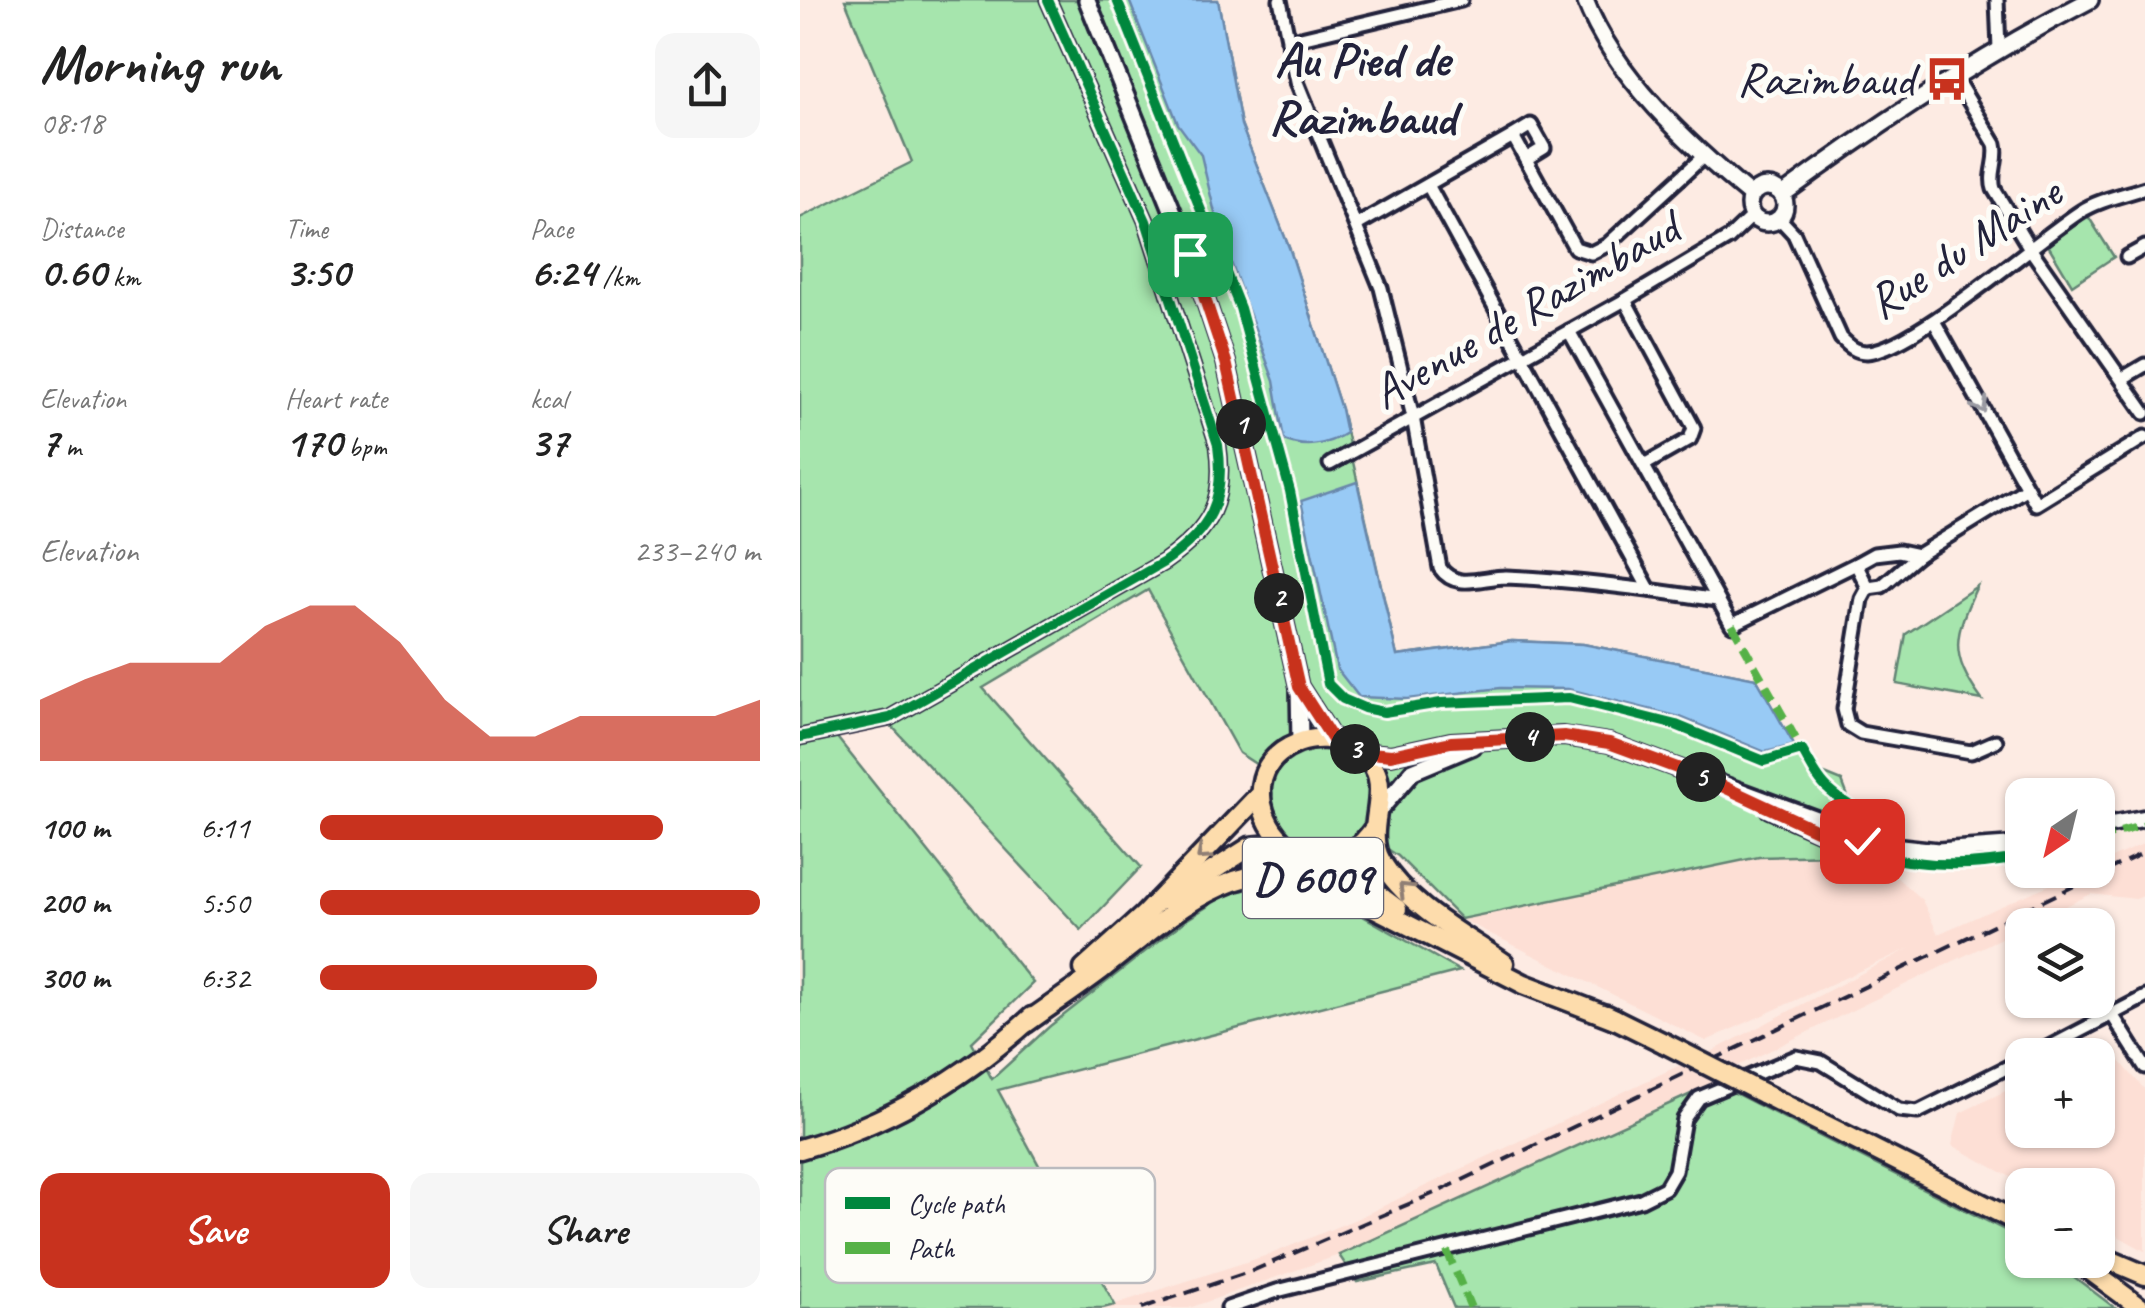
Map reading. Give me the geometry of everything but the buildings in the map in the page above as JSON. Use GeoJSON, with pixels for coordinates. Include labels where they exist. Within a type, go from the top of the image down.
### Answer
{"type":"FeatureCollection","features":[{"type":"Feature","properties":{"kind":"main road"},"geometry":{"type":"LineString","coordinates":[[1086,0],[1190,254],[1226,362],[1299,687],[1300,742]]}},
{"type":"Feature","properties":{"kind":"main road"},"geometry":{"type":"LineString","coordinates":[[1586,0],[1596,27],[1617,61],[1704,156],[1751,196]]}},
{"type":"Feature","properties":{"kind":"main road"},"geometry":{"type":"LineString","coordinates":[[1782,195],[1902,108],[2016,39],[2090,0]]}},
{"type":"Feature","properties":{"kind":"main road"},"geometry":{"type":"LineString","coordinates":[[1766,187],[1782,195],[1785,210],[1780,219],[1762,224],[1752,216],[1748,206],[1751,196],[1766,187]]}},
{"type":"Feature","properties":{"kind":"main road"},"geometry":{"type":"LineString","coordinates":[[1299,687],[1333,740]]}},
{"type":"Feature","properties":{"kind":"main road"},"geometry":{"type":"LineString","coordinates":[[1491,740],[1413,770],[1381,808],[1374,827],[1350,851],[1323,859],[1300,855],[1282,844],[1265,820],[1261,794],[1274,762],[1300,742],[1333,740],[1360,752],[1391,755],[1451,742],[1564,736],[1609,743],[1707,779],[1825,834],[1938,852],[2005,846]]}},
{"type":"Feature","properties":{"kind":"main road"},"geometry":{"type":"LineString","coordinates":[[1360,752],[1376,775],[1381,808]]}},
{"type":"Feature","properties":{"kind":"main road","name":"D 6009"},"geometry":{"type":"LineString","coordinates":[[1026,1023],[1144,915],[1261,794]]}},
{"type":"Feature","properties":{"kind":"main road"},"geometry":{"type":"LineString","coordinates":[[2115,824],[2145,818]]}},
{"type":"Feature","properties":{"kind":"main road","name":"D 6009"},"geometry":{"type":"LineString","coordinates":[[1374,827],[1374,848],[1398,883],[1463,936],[1511,968]]}},
{"type":"Feature","properties":{"kind":"main road","name":"D 6009"},"geometry":{"type":"LineString","coordinates":[[1144,915],[1250,847],[1282,844]]}},
{"type":"Feature","properties":{"kind":"main road","name":"D 6009"},"geometry":{"type":"LineString","coordinates":[[1323,859],[1460,946],[1615,1019],[2005,1215]]}},
{"type":"Feature","properties":{"kind":"main road","name":"D 6009"},"geometry":{"type":"LineString","coordinates":[[800,1150],[850,1133],[958,1077],[1159,923],[1215,887],[1246,875],[1277,871],[1307,875],[1524,984],[1615,1019]]}},
{"type":"Feature","properties":{"kind":"main road"},"geometry":{"type":"LineString","coordinates":[[2115,1263],[2145,1274]]}},
{"type":"Feature","properties":{"kind":"main road"},"geometry":{"type":"LineString","coordinates":[[2101,1278],[2142,1308]]}},
{"type":"Feature","properties":{"kind":"street"},"geometry":{"type":"LineString","coordinates":[[800,737],[890,718],[1164,562],[1189,544],[1211,511],[1223,482],[1218,445],[1146,222],[1048,0]]}},
{"type":"Feature","properties":{"kind":"street"},"geometry":{"type":"LineString","coordinates":[[1280,0],[1298,82],[1380,288],[1413,417],[1440,568],[1446,576],[1463,582],[1492,577],[1586,580],[1717,600]]}},
{"type":"Feature","properties":{"kind":"street"},"geometry":{"type":"LineString","coordinates":[[1288,40],[1460,0]]}},
{"type":"Feature","properties":{"kind":"street"},"geometry":{"type":"LineString","coordinates":[[1997,0],[1999,49]]}},
{"type":"Feature","properties":{"kind":"street"},"geometry":{"type":"LineString","coordinates":[[1998,18],[2016,39]]}},
{"type":"Feature","properties":{"kind":"street"},"geometry":{"type":"LineString","coordinates":[[1954,76],[1995,144],[1998,156],[1991,181],[1994,189],[2029,247],[2145,413]]}},
{"type":"Feature","properties":{"kind":"street"},"geometry":{"type":"LineString","coordinates":[[1357,225],[1531,125],[1544,148],[1526,158]]}},
{"type":"Feature","properties":{"kind":"street"},"geometry":{"type":"LineString","coordinates":[[1513,136],[1575,248],[1591,253],[1607,244],[1704,156]]}},
{"type":"Feature","properties":{"kind":"street"},"geometry":{"type":"LineString","coordinates":[[1428,185],[1650,590]]}},
{"type":"Feature","properties":{"kind":"street","name":"Rue du Maine"},"geometry":{"type":"LineString","coordinates":[[1780,219],[1794,234],[1841,338],[1852,349],[1865,352],[1879,350],[1934,321],[2084,208],[2145,188]]}},
{"type":"Feature","properties":{"kind":"street","name":"Avenue de Razimbaud"},"geometry":{"type":"LineString","coordinates":[[1330,464],[1624,300],[1729,238],[1752,216]]}},
{"type":"Feature","properties":{"kind":"street"},"geometry":{"type":"LineString","coordinates":[[2128,257],[2145,247]]}},
{"type":"Feature","properties":{"kind":"street"},"geometry":{"type":"LineString","coordinates":[[1624,300],[1694,428],[1690,439],[1644,465]]}},
{"type":"Feature","properties":{"kind":"street"},"geometry":{"type":"LineString","coordinates":[[1934,321],[2036,504],[2145,437]]}},
{"type":"Feature","properties":{"kind":"street"},"geometry":{"type":"LineString","coordinates":[[1570,331],[1732,625],[1874,554],[1918,555]]}},
{"type":"Feature","properties":{"kind":"street"},"geometry":{"type":"LineString","coordinates":[[2123,378],[2145,364]]}},
{"type":"Feature","properties":{"kind":"street"},"geometry":{"type":"LineString","coordinates":[[1868,588],[1882,586],[1918,555],[2026,488]]}},
{"type":"Feature","properties":{"kind":"street"},"geometry":{"type":"LineString","coordinates":[[1856,564],[1868,588]]}},
{"type":"Feature","properties":{"kind":"street"},"geometry":{"type":"LineString","coordinates":[[1868,588],[1862,599],[1844,709],[1848,724],[1861,734],[1971,752],[1996,741]]}},
{"type":"Feature","properties":{"kind":"street"},"geometry":{"type":"LineString","coordinates":[[2115,1015],[2145,997]]}},
{"type":"Feature","properties":{"kind":"street"},"geometry":{"type":"LineString","coordinates":[[2068,1038],[2109,1018]]}},
{"type":"Feature","properties":{"kind":"street"},"geometry":{"type":"LineString","coordinates":[[2114,1018],[2145,1067]]}},
{"type":"Feature","properties":{"kind":"street"},"geometry":{"type":"LineString","coordinates":[[1228,1308],[1277,1292],[1448,1252],[1641,1200],[1665,1188],[1675,1171],[1684,1118],[1700,1098],[1796,1057],[1821,1062],[1898,1110],[1918,1112],[2005,1068]]}},
{"type":"Feature","properties":{"kind":"shaded area"},"geometry":{"type":"Polygon","coordinates":[[[2145,843],[2145,895],[2136,899],[2091,894],[2062,908],[2005,908],[2005,936],[1736,1067],[1707,1054],[1910,948],[1706,1041],[1461,919],[1759,857],[1870,854],[1922,900],[1938,934],[2042,888],[2115,888],[2115,856],[2145,843]]]}},
{"type":"Feature","properties":{"kind":"shaded area"},"geometry":{"type":"Polygon","coordinates":[[[2115,1056],[2145,1090],[2145,1251],[2115,1234],[2115,1168],[2005,1168],[2005,1174],[1952,1145],[1960,1113],[2005,1091],[2005,1148],[2115,1148],[2115,1056]]]}},
{"type":"Feature","properties":{"kind":"shaded area"},"geometry":{"type":"Polygon","coordinates":[[[1680,1065],[1715,1083],[1339,1255],[1189,1308],[1103,1308],[1271,1254],[1356,1219],[1680,1065]]]}},
{"type":"Feature","properties":{"kind":"green space"},"geometry":{"type":"Polygon","coordinates":[[[845,0],[1218,0],[1241,125],[1290,250],[1341,409],[1397,656],[1512,641],[1583,644],[1756,678],[1805,766],[1842,781],[1870,854],[1759,857],[1461,919],[1398,856],[1362,832],[1325,848],[1308,847],[1280,830],[1270,797],[1274,776],[1239,753],[1148,590],[983,688],[1141,867],[1081,930],[886,720],[835,735],[1033,983],[972,1042],[992,1079],[1050,1026],[1183,922],[1230,892],[1270,886],[1329,897],[1460,971],[998,1090],[1040,1168],[825,1168],[825,1283],[1103,1283],[1115,1305],[800,1308],[800,218],[912,162],[845,0]]]}},
{"type":"Feature","properties":{"kind":"green space"},"geometry":{"type":"Polygon","coordinates":[[[2088,216],[2114,257],[2072,285],[2048,245],[2088,216]]]}},
{"type":"Feature","properties":{"kind":"green space"},"geometry":{"type":"Polygon","coordinates":[[[1977,586],[1963,618],[1958,644],[1964,669],[1982,700],[1897,684],[1906,634],[1977,586]]]}},
{"type":"Feature","properties":{"kind":"green space"},"geometry":{"type":"Polygon","coordinates":[[[1715,1083],[2005,1230],[2005,1278],[2076,1278],[2115,1308],[1454,1308],[1436,1265],[1357,1282],[1339,1255],[1715,1083]]]}},
{"type":"Feature","properties":{"kind":"water"},"geometry":{"type":"Polygon","coordinates":[[[1129,0],[1218,0],[1241,125],[1290,250],[1341,409],[1346,433],[1339,437],[1308,445],[1284,440],[1274,381],[1219,230],[1201,155],[1178,124],[1129,0]]]}},
{"type":"Feature","properties":{"kind":"water"},"geometry":{"type":"Polygon","coordinates":[[[1357,482],[1397,656],[1512,641],[1583,644],[1756,678],[1794,745],[1765,752],[1680,717],[1568,689],[1501,688],[1407,699],[1359,697],[1337,669],[1301,501],[1357,482]]]}},
{"type":"Feature","properties":{"kind":"railway"},"geometry":{"type":"LineString","coordinates":[[1142,1308],[1252,1271],[1444,1189],[2145,852]]}},
{"type":"Feature","properties":{"kind":"marked path"},"geometry":{"type":"LineString","coordinates":[[1732,625],[1805,755]]}},
{"type":"Feature","properties":{"kind":"marked path"},"geometry":{"type":"LineString","coordinates":[[2115,833],[2145,825]]}},
{"type":"Feature","properties":{"kind":"marked path"},"geometry":{"type":"LineString","coordinates":[[1447,1251],[1471,1308]]}},
{"type":"Feature","properties":{"kind":"cycle path"},"geometry":{"type":"LineString","coordinates":[[800,737],[890,718],[1164,562],[1204,525],[1217,498],[1218,445],[1146,221],[1048,0]]}},
{"type":"Feature","properties":{"kind":"cycle path"},"geometry":{"type":"LineString","coordinates":[[1117,0],[1240,308],[1290,491],[1328,684],[1343,699],[1384,712],[1441,703],[1569,698],[1676,725],[1764,761],[1802,750],[1825,786],[1859,812],[1862,852],[1942,864],[2005,860]]}},
{"type":"Feature","properties":{"kind":"place","name":"Razimbaud"},"geometry":{"type":"Point","coordinates":[1947,79]}},
{"type":"Feature","properties":{"kind":"district","name":"Au Pied de Razimbaud"},"geometry":{"type":"Point","coordinates":[1362,88]}},
{"type":"Feature","properties":{"kind":"route"},"geometry":{"type":"LineString","coordinates":[[1190,254],[1226,362],[1299,687],[1333,740],[1360,752],[1391,755],[1451,742],[1564,736],[1609,743],[1707,779],[1825,834],[1862,841]]}}]}
